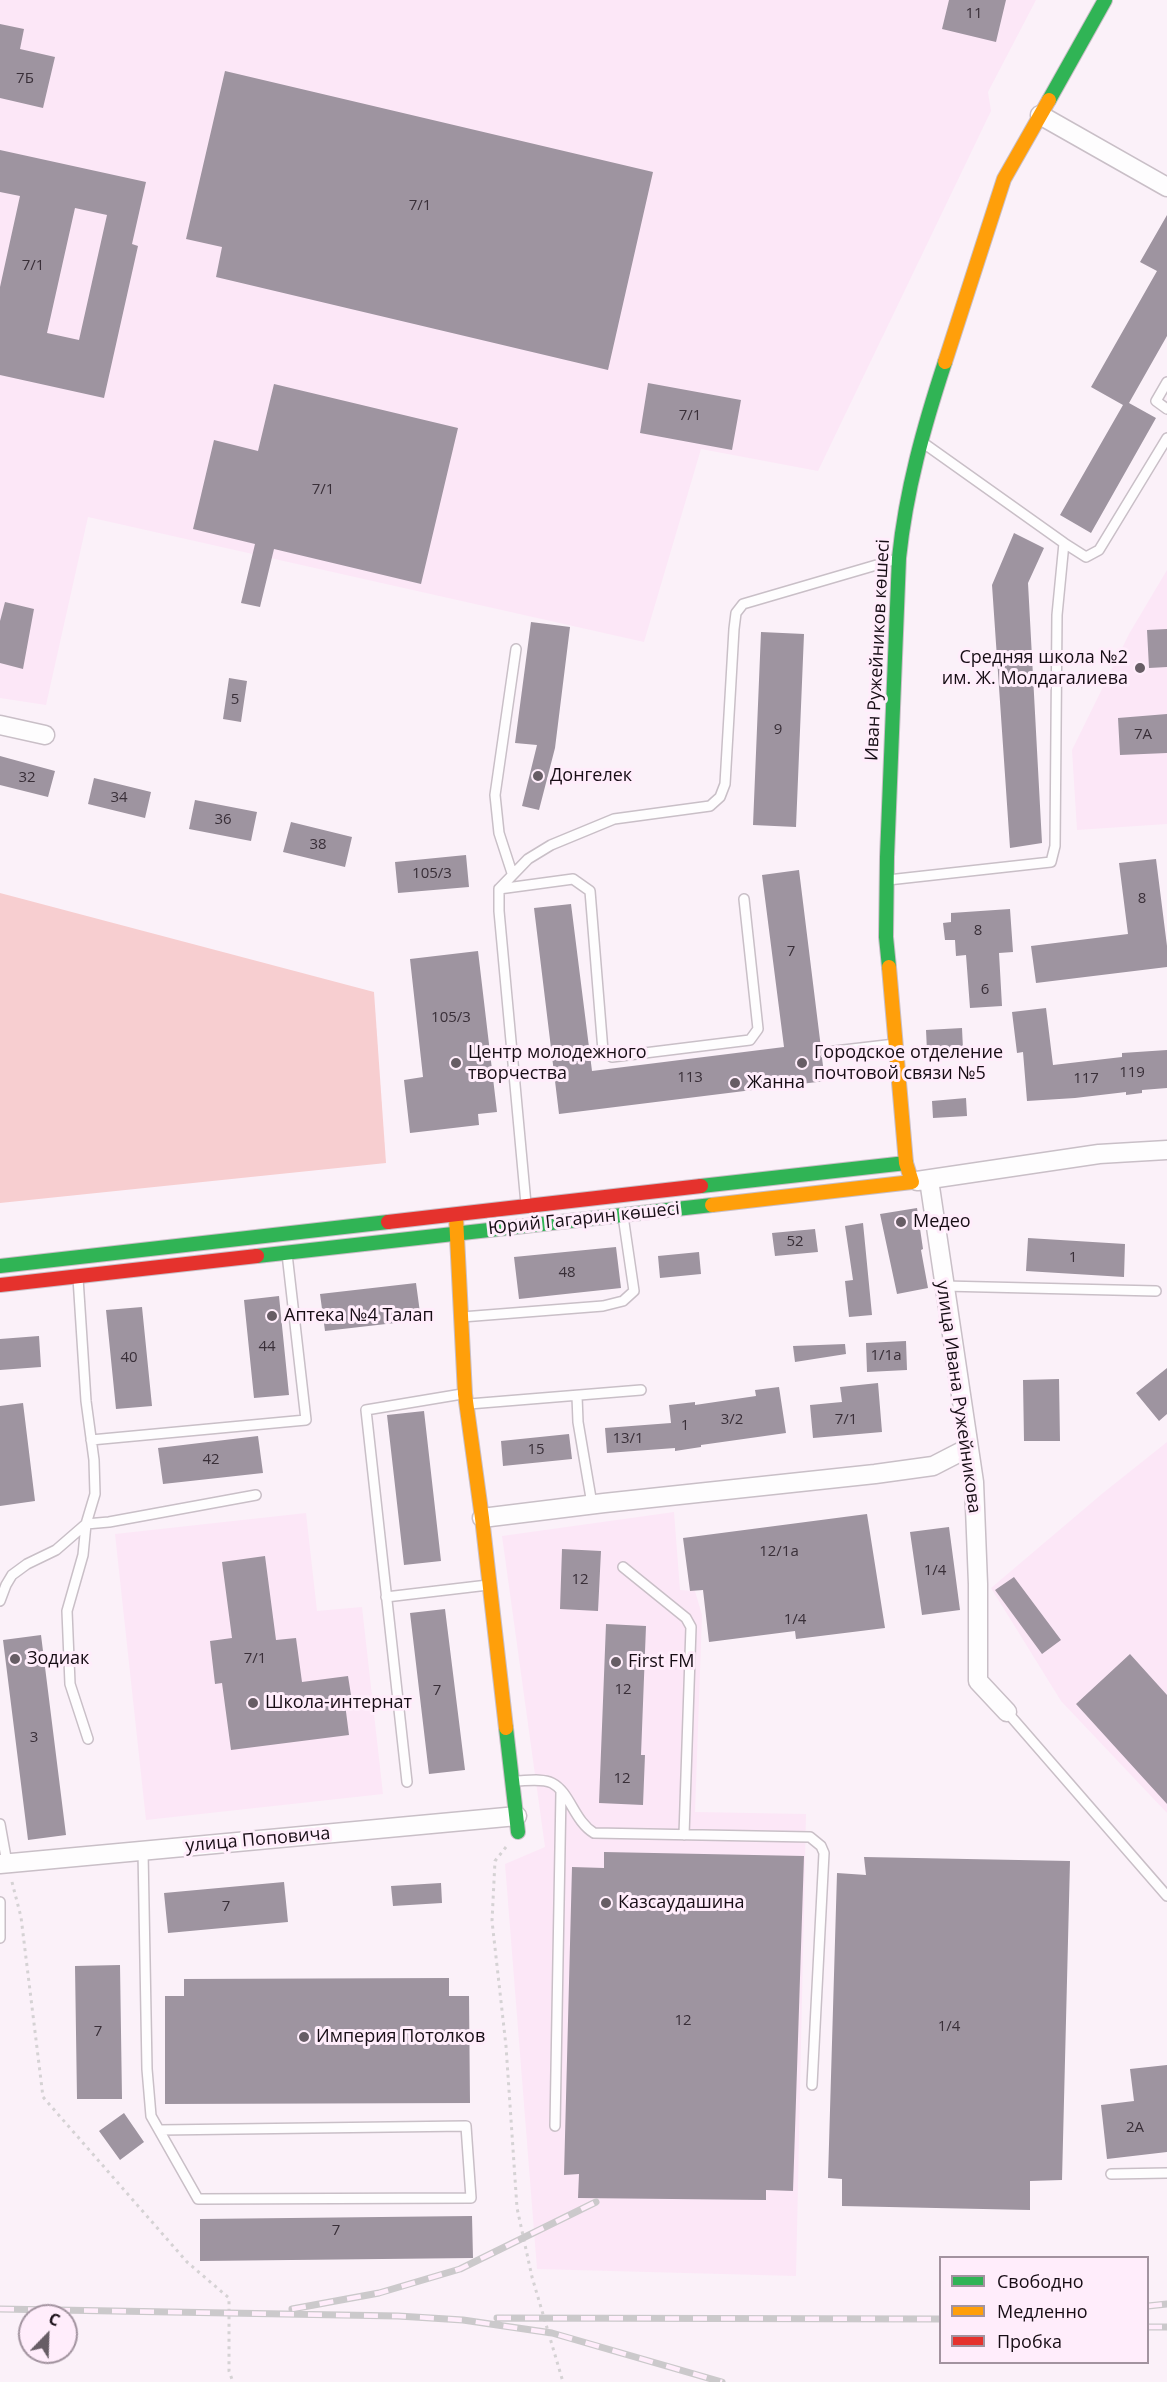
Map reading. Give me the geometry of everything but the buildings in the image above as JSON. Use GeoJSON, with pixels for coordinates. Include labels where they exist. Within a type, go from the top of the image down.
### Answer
{"type":"FeatureCollection","features":[{"type":"Feature","properties":{"kind":"main road","name":"Иван Ружейников көшесі"},"geometry":{"type":"LineString","coordinates":[[906,1163],[886,938],[898,558],[902,530],[920,440],[1004,179],[1105,0]]}},
{"type":"Feature","properties":{"kind":"main road","name":"Юрий Гагарин көшесі"},"geometry":{"type":"LineString","coordinates":[[0,1266],[906,1163]]}},
{"type":"Feature","properties":{"kind":"main road","name":"улица Ивана Ружейникова"},"geometry":{"type":"LineString","coordinates":[[906,1163],[921,1181]]}},
{"type":"Feature","properties":{"kind":"main road","name":"Юрий Гагарин көшесі"},"geometry":{"type":"LineString","coordinates":[[0,1285],[921,1181]]}},
{"type":"Feature","properties":{"kind":"main road"},"geometry":{"type":"LineString","coordinates":[[455,1213],[459,1318],[466,1399],[518,1824]]}},
{"type":"Feature","properties":{"kind":"street"},"geometry":{"type":"LineString","coordinates":[[1040,115],[1167,187]]}},
{"type":"Feature","properties":{"kind":"street"},"geometry":{"type":"LineString","coordinates":[[0,725],[45,735]]}},
{"type":"Feature","properties":{"kind":"street","name":"Юрий Гагарин көшесі"},"geometry":{"type":"LineString","coordinates":[[921,1181],[1099,1154],[1167,1150]]}},
{"type":"Feature","properties":{"kind":"street","name":"улица Ивана Ружейникова"},"geometry":{"type":"LineString","coordinates":[[921,1181],[944,1286],[974,1482],[978,1584],[978,1681],[1007,1712]]}},
{"type":"Feature","properties":{"kind":"street"},"geometry":{"type":"LineString","coordinates":[[482,1518],[887,1473],[933,1466],[968,1448]]}},
{"type":"Feature","properties":{"kind":"street","name":"улица Поповича"},"geometry":{"type":"LineString","coordinates":[[3,1864],[143,1851],[518,1824]]}},
{"type":"Feature","properties":{"kind":"lane"},"geometry":{"type":"LineString","coordinates":[[1167,382],[1156,400],[1167,408]]}},
{"type":"Feature","properties":{"kind":"lane"},"geometry":{"type":"LineString","coordinates":[[920,440],[1064,543],[1086,556],[1100,550],[1167,438]]}},
{"type":"Feature","properties":{"kind":"lane"},"geometry":{"type":"LineString","coordinates":[[887,880],[1051,862],[1055,846],[1057,615],[1064,543]]}},
{"type":"Feature","properties":{"kind":"lane"},"geometry":{"type":"LineString","coordinates":[[528,1225],[498,911],[500,889],[512,873],[528,859],[551,845],[614,819],[710,806],[720,797],[724,784],[736,613],[743,604],[763,597],[898,558]]}},
{"type":"Feature","properties":{"kind":"lane"},"geometry":{"type":"LineString","coordinates":[[512,873],[499,833],[495,795],[516,649]]}},
{"type":"Feature","properties":{"kind":"lane"},"geometry":{"type":"LineString","coordinates":[[500,889],[573,879],[590,891],[603,1051],[612,1057],[750,1040],[755,1035],[758,1029],[744,899]]}},
{"type":"Feature","properties":{"kind":"lane"},"geometry":{"type":"LineString","coordinates":[[826,1052],[896,1044]]}},
{"type":"Feature","properties":{"kind":"lane"},"geometry":{"type":"LineString","coordinates":[[459,1318],[603,1306],[623,1301],[634,1291],[622,1215],[622,1195]]}},
{"type":"Feature","properties":{"kind":"lane"},"geometry":{"type":"LineString","coordinates":[[91,1440],[306,1420],[287,1254]]}},
{"type":"Feature","properties":{"kind":"lane"},"geometry":{"type":"LineString","coordinates":[[76,1258],[94,1494],[86,1524],[83,1556],[67,1611],[70,1684],[88,1739]]}},
{"type":"Feature","properties":{"kind":"lane"},"geometry":{"type":"LineString","coordinates":[[944,1286],[1156,1291]]}},
{"type":"Feature","properties":{"kind":"lane"},"geometry":{"type":"LineString","coordinates":[[407,1782],[366,1410],[466,1399],[577,1396],[641,1390]]}},
{"type":"Feature","properties":{"kind":"lane"},"geometry":{"type":"LineString","coordinates":[[577,1396],[578,1422],[592,1504]]}},
{"type":"Feature","properties":{"kind":"lane"},"geometry":{"type":"LineString","coordinates":[[0,1601],[12,1575],[27,1564],[56,1550],[86,1524],[110,1522],[256,1495]]}},
{"type":"Feature","properties":{"kind":"lane"},"geometry":{"type":"LineString","coordinates":[[623,1568],[686,1617],[692,1627],[684,1835]]}},
{"type":"Feature","properties":{"kind":"lane"},"geometry":{"type":"LineString","coordinates":[[387,1597],[490,1584]]}},
{"type":"Feature","properties":{"kind":"lane"},"geometry":{"type":"LineString","coordinates":[[1007,1712],[1167,1896]]}},
{"type":"Feature","properties":{"kind":"lane"},"geometry":{"type":"LineString","coordinates":[[513,1781],[553,1783],[561,1790],[584,1827],[594,1833],[810,1837],[821,1846],[824,1853],[812,2085]]}},
{"type":"Feature","properties":{"kind":"lane"},"geometry":{"type":"LineString","coordinates":[[555,2126],[561,1790]]}},
{"type":"Feature","properties":{"kind":"lane"},"geometry":{"type":"LineString","coordinates":[[0,1824],[3,1864]]}},
{"type":"Feature","properties":{"kind":"lane"},"geometry":{"type":"LineString","coordinates":[[143,1851],[147,2069],[152,2116],[198,2199],[471,2198],[466,2126],[160,2130]]}},
{"type":"Feature","properties":{"kind":"lane"},"geometry":{"type":"LineString","coordinates":[[0,1902],[0,1938]]}},
{"type":"Feature","properties":{"kind":"lane"},"geometry":{"type":"LineString","coordinates":[[1111,2174],[1167,2173]]}},
{"type":"Feature","properties":{"kind":"path"},"geometry":{"type":"LineString","coordinates":[[518,1824],[495,1860],[492,1921],[506,2046],[518,2208],[532,2277],[563,2382]]}},
{"type":"Feature","properties":{"kind":"path"},"geometry":{"type":"LineString","coordinates":[[3,1864],[21,1917],[43,2097],[187,2262],[229,2298],[229,2371],[233,2382]]}},
{"type":"Feature","properties":{"kind":"shaded area"},"geometry":{"type":"Polygon","coordinates":[[[0,0],[1036,0],[988,92],[991,111],[818,471],[701,449],[644,642],[88,517],[46,705],[0,698],[0,0]]]}},
{"type":"Feature","properties":{"kind":"shaded area","name":"Средняя школа №2 им. Ж. Молдагалиева"},"geometry":{"type":"Polygon","coordinates":[[[1167,570],[1167,824],[1077,830],[1072,750],[1129,634],[1167,570]]]}},
{"type":"Feature","properties":{"kind":"shaded area"},"geometry":{"type":"Polygon","coordinates":[[[0,893],[374,992],[386,1163],[0,1203],[0,893]]]}},
{"type":"Feature","properties":{"kind":"shaded area"},"geometry":{"type":"Polygon","coordinates":[[[1167,1442],[1167,1813],[1061,1701],[991,1588],[1167,1442]]]}},
{"type":"Feature","properties":{"kind":"shaded area"},"geometry":{"type":"Polygon","coordinates":[[[674,1512],[680,1590],[695,1591],[702,1615],[695,1812],[806,1814],[796,2276],[537,2269],[505,1864],[545,1847],[502,1536],[674,1512]]]}},
{"type":"Feature","properties":{"kind":"shaded area","name":"Школа-интернат"},"geometry":{"type":"Polygon","coordinates":[[[306,1513],[317,1611],[362,1607],[383,1794],[146,1820],[115,1534],[306,1513]]]}},
{"type":"Feature","properties":{"kind":"railway"},"geometry":{"type":"LineString","coordinates":[[292,2309],[379,2293],[460,2269],[596,2202]]}},
{"type":"Feature","properties":{"kind":"railway"},"geometry":{"type":"LineString","coordinates":[[1149,2306],[1167,2304]]}},
{"type":"Feature","properties":{"kind":"railway"},"geometry":{"type":"LineString","coordinates":[[0,2309],[398,2316],[463,2320],[552,2333],[722,2382]]}},
{"type":"Feature","properties":{"kind":"railway"},"geometry":{"type":"LineString","coordinates":[[497,2318],[939,2319]]}},
{"type":"Feature","properties":{"kind":"railway"},"geometry":{"type":"LineString","coordinates":[[1149,2327],[1167,2327]]}},
{"type":"Feature","properties":{"kind":"traffic: fast"},"geometry":{"type":"LineString","coordinates":[[1049,100],[1105,0]]}},
{"type":"Feature","properties":{"kind":"traffic: fast"},"geometry":{"type":"LineString","coordinates":[[889,967],[886,937],[887,857],[899,558],[906,508],[917,458],[945,362]]}},
{"type":"Feature","properties":{"kind":"traffic: fast"},"geometry":{"type":"LineString","coordinates":[[701,1186],[906,1163]]}},
{"type":"Feature","properties":{"kind":"traffic: fast"},"geometry":{"type":"LineString","coordinates":[[257,1256],[712,1205]]}},
{"type":"Feature","properties":{"kind":"traffic: fast"},"geometry":{"type":"LineString","coordinates":[[0,1266],[388,1222]]}},
{"type":"Feature","properties":{"kind":"traffic: fast"},"geometry":{"type":"LineString","coordinates":[[506,1728],[518,1832]]}},
{"type":"Feature","properties":{"kind":"traffic: slow"},"geometry":{"type":"LineString","coordinates":[[945,362],[1004,179],[1049,100]]}},
{"type":"Feature","properties":{"kind":"traffic: slow"},"geometry":{"type":"LineString","coordinates":[[712,1205],[912,1182],[906,1163],[889,967]]}},
{"type":"Feature","properties":{"kind":"traffic: slow"},"geometry":{"type":"LineString","coordinates":[[456,1217],[465,1394],[506,1728]]}},
{"type":"Feature","properties":{"kind":"traffic: jam"},"geometry":{"type":"LineString","coordinates":[[388,1222],[701,1186]]}},
{"type":"Feature","properties":{"kind":"traffic: jam"},"geometry":{"type":"LineString","coordinates":[[0,1285],[257,1256]]}},
{"type":"Feature","properties":{"kind":"place","name":"Средняя школа №2 им. Ж. Молдагалиева"},"geometry":{"type":"Point","coordinates":[1140,668]}},
{"type":"Feature","properties":{"kind":"place","name":"Донгелек"},"geometry":{"type":"Point","coordinates":[538,776]}},
{"type":"Feature","properties":{"kind":"place","name":"Центр молодежного творчества"},"geometry":{"type":"Point","coordinates":[456,1063]}},
{"type":"Feature","properties":{"kind":"place","name":"Городское отделение почтовой связи №5"},"geometry":{"type":"Point","coordinates":[802,1063]}},
{"type":"Feature","properties":{"kind":"place","name":"Жанна"},"geometry":{"type":"Point","coordinates":[735,1083]}},
{"type":"Feature","properties":{"kind":"place","name":"Медео"},"geometry":{"type":"Point","coordinates":[901,1222]}},
{"type":"Feature","properties":{"kind":"place","name":"Аптека №4 Талап"},"geometry":{"type":"Point","coordinates":[272,1316]}},
{"type":"Feature","properties":{"kind":"place","name":"Зодиак"},"geometry":{"type":"Point","coordinates":[15,1659]}},
{"type":"Feature","properties":{"kind":"place","name":"First FM"},"geometry":{"type":"Point","coordinates":[616,1662]}},
{"type":"Feature","properties":{"kind":"place","name":"Школа-интернат"},"geometry":{"type":"Point","coordinates":[253,1703]}},
{"type":"Feature","properties":{"kind":"place","name":"Казсаудашина"},"geometry":{"type":"Point","coordinates":[606,1903]}},
{"type":"Feature","properties":{"kind":"place","name":"Империя Потолков"},"geometry":{"type":"Point","coordinates":[304,2037]}}]}
